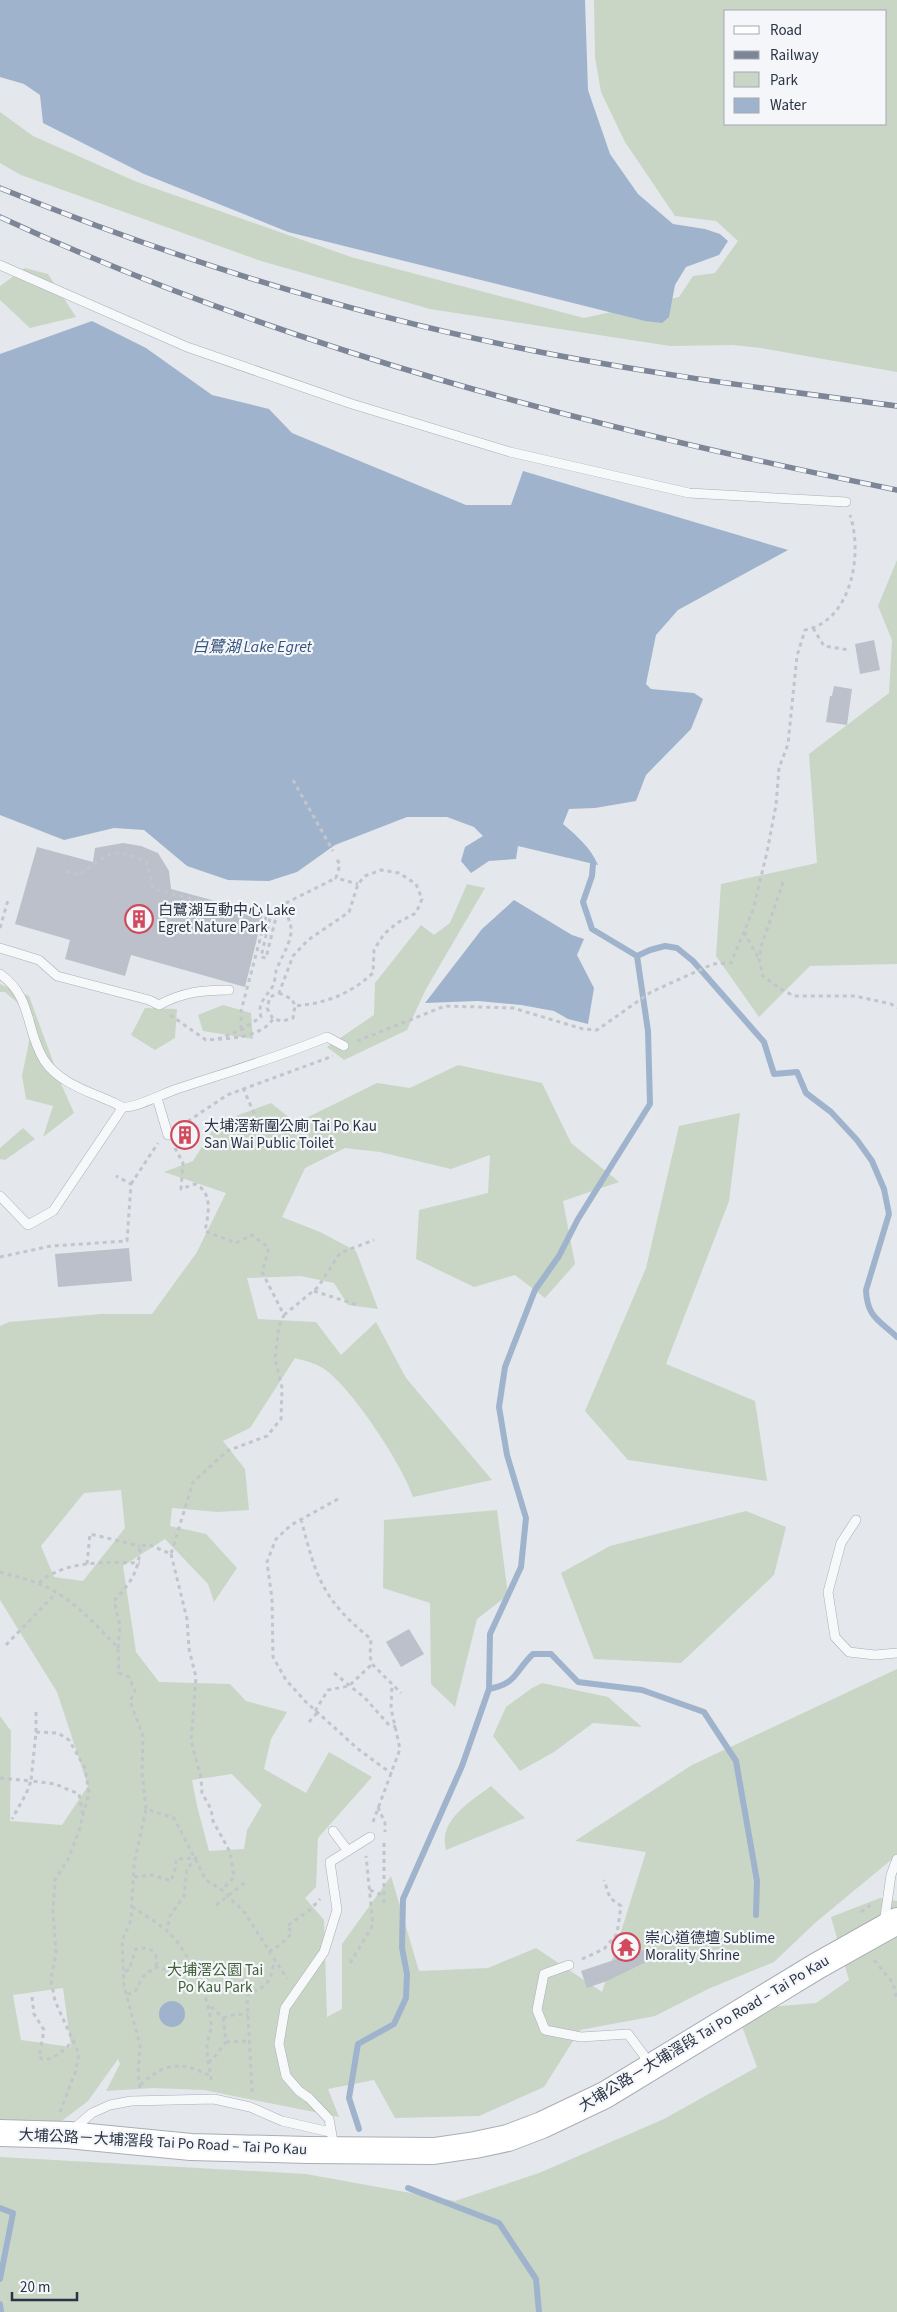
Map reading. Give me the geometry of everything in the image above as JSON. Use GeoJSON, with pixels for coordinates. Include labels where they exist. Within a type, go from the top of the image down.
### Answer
{"type":"FeatureCollection","features":[{"type":"Feature","properties":{"kind":"main road","name":"大埔公路－大埔滘段 Tai Po Road – Tai Po Kau"},"geometry":{"type":"LineString","coordinates":[[0,2133],[73,2130],[192,2147],[332,2141],[434,2150],[475,2146],[508,2138],[542,2125],[605,2095],[890,1925]]}},
{"type":"Feature","properties":{"kind":"lane"},"geometry":{"type":"LineString","coordinates":[[0,265],[188,347],[352,404],[510,452],[689,493],[846,502]]}},
{"type":"Feature","properties":{"kind":"lane"},"geometry":{"type":"LineString","coordinates":[[0,948],[39,960],[57,976],[149,1000],[159,1005],[177,995],[208,990],[228,990]]}},
{"type":"Feature","properties":{"kind":"lane"},"geometry":{"type":"LineString","coordinates":[[0,974],[8,980],[24,1003],[34,1041],[44,1060],[55,1073],[82,1089],[124,1108]]}},
{"type":"Feature","properties":{"kind":"lane"},"geometry":{"type":"LineString","coordinates":[[0,1196],[28,1225],[53,1211],[124,1108],[157,1098],[230,1070],[290,1053],[327,1037],[344,1046]]}},
{"type":"Feature","properties":{"kind":"lane"},"geometry":{"type":"LineString","coordinates":[[157,1098],[168,1135]]}},
{"type":"Feature","properties":{"kind":"lane"},"geometry":{"type":"LineString","coordinates":[[856,1520],[841,1543],[828,1592],[836,1637],[849,1652],[897,1653]]}},
{"type":"Feature","properties":{"kind":"lane"},"geometry":{"type":"LineString","coordinates":[[333,1831],[348,1850]]}},
{"type":"Feature","properties":{"kind":"lane"},"geometry":{"type":"LineString","coordinates":[[73,2130],[92,2112],[110,2104],[144,2100],[214,2100],[250,2107],[332,2141],[329,2119],[286,2076],[279,2044],[285,2008],[324,1952],[337,1910],[330,1862],[367,1839]]}},
{"type":"Feature","properties":{"kind":"lane"},"geometry":{"type":"LineString","coordinates":[[890,1925],[889,1894],[891,1875],[897,1859]]}},
{"type":"Feature","properties":{"kind":"lane"},"geometry":{"type":"LineString","coordinates":[[569,1965],[544,1974],[537,2010],[545,2030],[581,2037],[628,2034],[644,2054],[650,2068]]}},
{"type":"Feature","properties":{"kind":"path"},"geometry":{"type":"LineString","coordinates":[[0,1257],[51,1246],[127,1241],[130,1184],[156,1145],[227,1095],[330,1058],[344,1046],[446,1006],[513,1008],[583,1029],[597,1030],[651,992],[706,966],[731,963],[753,910],[767,852],[776,805],[778,768],[788,744],[797,656],[805,630],[813,628],[839,608],[850,584],[856,535],[846,502]]}},
{"type":"Feature","properties":{"kind":"path"},"geometry":{"type":"LineString","coordinates":[[813,628],[824,646],[849,650]]}},
{"type":"Feature","properties":{"kind":"path"},"geometry":{"type":"LineString","coordinates":[[292,780],[333,851]]}},
{"type":"Feature","properties":{"kind":"path"},"geometry":{"type":"LineString","coordinates":[[66,870],[79,874],[111,852],[127,852],[147,863],[153,889],[270,918],[260,957],[266,958],[280,906],[336,878],[358,884]]}},
{"type":"Feature","properties":{"kind":"path"},"geometry":{"type":"LineString","coordinates":[[336,878],[340,864],[337,860]]}},
{"type":"Feature","properties":{"kind":"path"},"geometry":{"type":"LineString","coordinates":[[273,1019],[267,1008],[270,997],[279,993],[292,956],[308,940],[350,912],[358,884],[365,876],[382,870],[399,873],[416,884],[422,899],[416,912],[397,923],[384,934],[374,950],[373,973],[356,988],[333,999],[295,1006]]}},
{"type":"Feature","properties":{"kind":"path"},"geometry":{"type":"LineString","coordinates":[[759,959],[783,882]]}},
{"type":"Feature","properties":{"kind":"path"},"geometry":{"type":"LineString","coordinates":[[0,928],[8,900]]}},
{"type":"Feature","properties":{"kind":"path"},"geometry":{"type":"LineString","coordinates":[[218,1039],[241,1030],[261,1017],[259,1010],[264,996],[273,985],[276,972],[292,937],[289,916],[280,906]]}},
{"type":"Feature","properties":{"kind":"path"},"geometry":{"type":"LineString","coordinates":[[241,1030],[241,1012],[266,917]]}},
{"type":"Feature","properties":{"kind":"path"},"geometry":{"type":"LineString","coordinates":[[744,931],[759,959],[763,976],[778,988],[794,996],[855,996],[891,1004],[897,1008]]}},
{"type":"Feature","properties":{"kind":"path"},"geometry":{"type":"LineString","coordinates":[[273,1019],[284,1021],[292,1018],[295,1006],[292,999],[279,993]]}},
{"type":"Feature","properties":{"kind":"path"},"geometry":{"type":"LineString","coordinates":[[159,1005],[176,1020],[206,1040],[235,1038],[268,1027],[273,1019]]}},
{"type":"Feature","properties":{"kind":"path"},"geometry":{"type":"LineString","coordinates":[[243,1088],[257,1120]]}},
{"type":"Feature","properties":{"kind":"path"},"geometry":{"type":"LineString","coordinates":[[168,1135],[183,1163],[181,1189],[195,1184],[205,1194],[209,1206],[205,1231],[236,1243],[252,1235],[269,1248],[262,1272],[284,1315]]}},
{"type":"Feature","properties":{"kind":"path"},"geometry":{"type":"LineString","coordinates":[[116,1176],[130,1184]]}},
{"type":"Feature","properties":{"kind":"path"},"geometry":{"type":"LineString","coordinates":[[222,1890],[229,1885],[234,1877],[230,1852],[213,1821],[211,1809],[202,1793],[201,1777],[192,1741],[196,1677],[189,1649],[188,1619],[171,1554],[193,1482],[227,1451],[267,1436],[281,1419],[282,1388],[275,1358],[279,1326],[284,1315],[314,1291],[340,1253],[374,1240]]}},
{"type":"Feature","properties":{"kind":"path"},"geometry":{"type":"LineString","coordinates":[[314,1291],[357,1305]]}},
{"type":"Feature","properties":{"kind":"path"},"geometry":{"type":"LineString","coordinates":[[338,1499],[291,1525],[276,1539],[267,1562],[272,1600],[273,1657],[286,1680],[316,1712],[358,1749],[392,1774]]}},
{"type":"Feature","properties":{"kind":"path"},"geometry":{"type":"LineString","coordinates":[[301,1519],[311,1559],[321,1584],[333,1604],[371,1639],[370,1656],[372,1664],[401,1693]]}},
{"type":"Feature","properties":{"kind":"path"},"geometry":{"type":"LineString","coordinates":[[87,1564],[90,1534],[140,1546],[150,1546],[171,1554]]}},
{"type":"Feature","properties":{"kind":"path"},"geometry":{"type":"LineString","coordinates":[[140,1546],[140,1562],[132,1581],[114,1601],[120,1626],[118,1648],[119,1673],[128,1677],[135,1691],[130,1701],[143,1736],[142,1773],[146,1809],[134,1864],[130,1920],[122,1940],[125,1971],[124,1986],[140,2045],[140,2085],[144,2100]]}},
{"type":"Feature","properties":{"kind":"path"},"geometry":{"type":"LineString","coordinates":[[39,1583],[45,1577],[87,1564],[140,1562]]}},
{"type":"Feature","properties":{"kind":"path"},"geometry":{"type":"LineString","coordinates":[[0,1572],[39,1583],[56,1593],[88,1616],[118,1648]]}},
{"type":"Feature","properties":{"kind":"path"},"geometry":{"type":"LineString","coordinates":[[6,1645],[56,1593]]}},
{"type":"Feature","properties":{"kind":"path"},"geometry":{"type":"LineString","coordinates":[[309,1722],[328,1690],[349,1686],[372,1664]]}},
{"type":"Feature","properties":{"kind":"path"},"geometry":{"type":"LineString","coordinates":[[334,1673],[365,1698],[388,1724],[396,1727]]}},
{"type":"Feature","properties":{"kind":"path"},"geometry":{"type":"LineString","coordinates":[[350,1963],[373,1925],[367,1839],[400,1749],[390,1708],[392,1684]]}},
{"type":"Feature","properties":{"kind":"path"},"geometry":{"type":"LineString","coordinates":[[12,1819],[31,1781],[36,1712]]}},
{"type":"Feature","properties":{"kind":"path"},"geometry":{"type":"LineString","coordinates":[[36,1732],[58,1733],[69,1740],[85,1768],[89,1793],[68,1858],[55,1880],[53,1912],[56,1954],[51,1980],[55,2001],[79,2054],[75,2073],[55,2121],[73,2130]]}},
{"type":"Feature","properties":{"kind":"path"},"geometry":{"type":"LineString","coordinates":[[0,1778],[55,1784],[79,1794],[83,1816]]}},
{"type":"Feature","properties":{"kind":"path"},"geometry":{"type":"LineString","coordinates":[[378,1806],[385,1823],[384,1906]]}},
{"type":"Feature","properties":{"kind":"path"},"geometry":{"type":"LineString","coordinates":[[146,1809],[174,1818],[206,1880],[222,1890],[245,1913],[296,1993]]}},
{"type":"Feature","properties":{"kind":"path"},"geometry":{"type":"LineString","coordinates":[[134,1877],[152,1875],[171,1881],[176,1867],[176,1859],[196,1858]]}},
{"type":"Feature","properties":{"kind":"path"},"geometry":{"type":"LineString","coordinates":[[167,1930],[170,1916],[184,1896],[187,1869],[196,1858]]}},
{"type":"Feature","properties":{"kind":"path"},"geometry":{"type":"LineString","coordinates":[[569,1965],[604,1949],[617,1934],[621,1906],[610,1898],[604,1880]]}},
{"type":"Feature","properties":{"kind":"path"},"geometry":{"type":"LineString","coordinates":[[216,1905],[247,1881]]}},
{"type":"Feature","properties":{"kind":"path"},"geometry":{"type":"LineString","coordinates":[[269,1952],[292,1933],[288,1926],[311,1909],[334,1888]]}},
{"type":"Feature","properties":{"kind":"path"},"geometry":{"type":"LineString","coordinates":[[370,1890],[384,1896]]}},
{"type":"Feature","properties":{"kind":"path"},"geometry":{"type":"LineString","coordinates":[[858,1913],[889,1894]]}},
{"type":"Feature","properties":{"kind":"path"},"geometry":{"type":"LineString","coordinates":[[132,1906],[167,1930],[178,1944],[193,1970],[209,2004],[211,2023],[210,2036],[207,2043],[214,2100]]}},
{"type":"Feature","properties":{"kind":"path"},"geometry":{"type":"LineString","coordinates":[[125,1971],[129,1970],[132,1965],[136,1949],[148,1948],[155,1952],[158,1960],[156,1967],[142,1978],[140,1988],[134,1993],[127,1994]]}},
{"type":"Feature","properties":{"kind":"path"},"geometry":{"type":"LineString","coordinates":[[250,2107],[252,2092],[247,1995],[263,1988],[271,1979],[275,1960]]}},
{"type":"Feature","properties":{"kind":"path"},"geometry":{"type":"LineString","coordinates":[[156,1967],[168,1970],[193,1970]]}},
{"type":"Feature","properties":{"kind":"path"},"geometry":{"type":"LineString","coordinates":[[32,1997],[34,2014],[44,2030],[39,2057],[44,2060],[53,2058],[62,2053],[74,2040]]}},
{"type":"Feature","properties":{"kind":"path"},"geometry":{"type":"LineString","coordinates":[[208,2062],[212,2060],[226,2042],[223,2018],[209,2004]]}},
{"type":"Feature","properties":{"kind":"path"},"geometry":{"type":"LineString","coordinates":[[223,2018],[236,2014],[248,2015]]}},
{"type":"Feature","properties":{"kind":"path"},"geometry":{"type":"LineString","coordinates":[[226,2042],[250,2041]]}},
{"type":"Feature","properties":{"kind":"path"},"geometry":{"type":"LineString","coordinates":[[140,2085],[153,2073],[171,2065],[184,2065],[211,2076]]}},
{"type":"Feature","properties":{"kind":"green space"},"geometry":{"type":"Polygon","coordinates":[[[594,0],[897,0],[897,372],[761,348],[733,345],[670,346],[430,309],[261,261],[21,175],[0,163],[0,112],[33,136],[137,182],[351,257],[584,318],[679,297],[693,276],[715,273],[738,241],[716,221],[675,216],[625,142],[601,92],[595,57],[594,0]]]}},
{"type":"Feature","properties":{"kind":"green space"},"geometry":{"type":"Polygon","coordinates":[[[25,268],[48,274],[76,317],[30,328],[0,300],[0,286],[25,268]]]}},
{"type":"Feature","properties":{"kind":"green space"},"geometry":{"type":"Polygon","coordinates":[[[897,560],[897,964],[810,966],[759,1017],[716,956],[721,884],[817,863],[809,754],[889,693],[892,640],[878,606],[897,560]]]}},
{"type":"Feature","properties":{"kind":"green space"},"geometry":{"type":"Polygon","coordinates":[[[467,884],[485,888],[426,989],[407,1030],[344,1060],[327,1047],[374,1015],[375,983],[421,925],[434,935],[450,923],[467,884]]]}},
{"type":"Feature","properties":{"kind":"green space"},"geometry":{"type":"Polygon","coordinates":[[[0,984],[29,996],[62,1086],[74,1113],[43,1137],[53,1106],[26,1099],[22,1076],[34,1017],[5,992],[0,992],[0,984]]]}},
{"type":"Feature","properties":{"kind":"green space"},"geometry":{"type":"Polygon","coordinates":[[[223,1005],[251,1013],[253,1039],[203,1031],[198,1015],[223,1005]]]}},
{"type":"Feature","properties":{"kind":"green space"},"geometry":{"type":"Polygon","coordinates":[[[145,1008],[177,1009],[175,1038],[155,1050],[131,1035],[145,1008]]]}},
{"type":"Feature","properties":{"kind":"green space","name":"大埔滘公園 Tai Po Kau Park"},"geometry":{"type":"Polygon","coordinates":[[[458,1065],[542,1083],[571,1143],[619,1182],[563,1201],[575,1264],[545,1298],[515,1275],[474,1287],[416,1259],[419,1210],[488,1193],[490,1155],[451,1169],[380,1152],[345,1148],[305,1168],[282,1217],[320,1232],[356,1251],[378,1309],[348,1305],[334,1283],[301,1276],[247,1278],[258,1319],[316,1322],[341,1355],[376,1322],[406,1378],[492,1480],[413,1497],[399,1466],[388,1448],[350,1395],[324,1369],[295,1358],[250,1428],[223,1441],[245,1469],[249,1510],[218,1512],[172,1508],[170,1526],[206,1534],[237,1568],[214,1602],[208,1584],[165,1539],[123,1566],[136,1652],[159,1682],[230,1684],[246,1701],[287,1712],[271,1739],[264,1769],[306,1793],[329,1752],[372,1777],[318,1838],[316,1887],[305,1898],[324,1920],[327,2017],[342,2009],[342,1944],[391,1876],[419,1971],[488,1968],[536,1948],[602,1992],[646,1852],[575,1841],[692,1765],[897,1669],[897,1855],[815,1923],[774,1962],[708,1989],[655,2016],[580,2030],[544,2087],[479,2116],[395,2118],[374,2080],[328,2089],[339,2117],[204,2090],[153,2088],[106,2091],[120,2064],[118,2059],[88,2101],[59,2123],[0,2119],[0,1716],[11,1731],[10,1821],[62,1825],[88,1786],[57,1692],[0,1600],[0,1326],[9,1322],[101,1314],[152,1314],[197,1252],[226,1193],[164,1172],[193,1161],[217,1123],[271,1103],[296,1123],[377,1083],[410,1088],[458,1065]],[[121,1490],[84,1493],[41,1546],[54,1577],[83,1581],[125,1528],[121,1490]],[[232,1774],[192,1780],[209,1851],[244,1849],[247,1830],[262,1805],[232,1774]],[[63,1988],[13,1995],[21,2040],[71,2047],[63,1988]]]}},
{"type":"Feature","properties":{"kind":"green space"},"geometry":{"type":"Polygon","coordinates":[[[740,1113],[729,1201],[666,1364],[755,1401],[767,1481],[628,1460],[585,1411],[646,1268],[679,1126],[740,1113]]]}},
{"type":"Feature","properties":{"kind":"green space"},"geometry":{"type":"Polygon","coordinates":[[[23,1128],[35,1139],[5,1160],[0,1159],[0,1148],[23,1128]]]}},
{"type":"Feature","properties":{"kind":"green space"},"geometry":{"type":"Polygon","coordinates":[[[497,1510],[508,1595],[477,1619],[455,1707],[431,1684],[430,1603],[383,1588],[384,1520],[497,1510]]]}},
{"type":"Feature","properties":{"kind":"green space"},"geometry":{"type":"Polygon","coordinates":[[[746,1511],[786,1527],[774,1575],[681,1663],[594,1659],[561,1573],[610,1546],[746,1511]]]}},
{"type":"Feature","properties":{"kind":"green space"},"geometry":{"type":"Polygon","coordinates":[[[542,1683],[608,1697],[642,1727],[593,1723],[554,1752],[520,1771],[493,1736],[506,1707],[542,1683]]]}},
{"type":"Feature","properties":{"kind":"green space"},"geometry":{"type":"Polygon","coordinates":[[[491,1786],[525,1818],[446,1850],[445,1839],[451,1821],[465,1805],[491,1786]]]}},
{"type":"Feature","properties":{"kind":"green space"},"geometry":{"type":"Polygon","coordinates":[[[880,1898],[897,1901],[897,2312],[0,2312],[0,2157],[306,2174],[455,2201],[539,2173],[664,2119],[757,2067],[736,2010],[816,2003],[849,1980],[831,1917],[880,1898]]]}},
{"type":"Feature","properties":{"kind":"water"},"geometry":{"type":"Polygon","coordinates":[[[0,0],[585,0],[588,90],[610,154],[638,194],[673,224],[705,229],[720,234],[728,241],[719,255],[686,267],[675,285],[669,317],[662,323],[645,321],[288,232],[144,174],[43,123],[40,95],[24,84],[0,77],[0,0]]]}},
{"type":"Feature","properties":{"kind":"water","name":"白鷺湖 Lake Egret"},"geometry":{"type":"Polygon","coordinates":[[[92,321],[146,348],[212,395],[269,409],[292,433],[466,505],[511,505],[523,471],[788,550],[678,610],[656,635],[646,684],[651,689],[694,693],[703,699],[691,729],[646,775],[636,801],[595,808],[569,809],[563,824],[579,838],[598,865],[518,846],[516,859],[489,861],[471,873],[461,861],[465,847],[483,836],[474,827],[447,817],[407,817],[335,845],[297,872],[269,881],[228,880],[187,866],[144,830],[114,828],[64,840],[0,815],[0,354],[92,321]]]}},
{"type":"Feature","properties":{"kind":"water"},"geometry":{"type":"Polygon","coordinates":[[[514,900],[572,935],[584,939],[577,955],[594,988],[588,1024],[568,1019],[554,1011],[521,1005],[478,1001],[425,1003],[482,929],[514,900]]]}},
{"type":"Feature","properties":{"kind":"water"},"geometry":{"type":"Polygon","coordinates":[[[172,2001],[181,2005],[185,2014],[181,2023],[172,2027],[163,2023],[159,2014],[163,2005],[172,2001]]]}},
{"type":"Feature","properties":{"kind":"building"},"geometry":{"type":"Polygon","coordinates":[[[874,640],[880,670],[860,674],[855,644],[874,640]]]}},
{"type":"Feature","properties":{"kind":"building"},"geometry":{"type":"Polygon","coordinates":[[[834,686],[852,689],[847,725],[826,722],[830,696],[832,696],[834,686]]]}},
{"type":"Feature","properties":{"kind":"building","name":"白鷺湖互動中心 Lake Egret Nature Park"},"geometry":{"type":"Polygon","coordinates":[[[123,843],[141,846],[158,853],[169,871],[171,889],[263,914],[245,987],[131,955],[125,976],[65,959],[70,940],[15,924],[37,847],[93,862],[95,848],[123,843]]]}},
{"type":"Feature","properties":{"kind":"building"},"geometry":{"type":"Polygon","coordinates":[[[129,1248],[132,1281],[58,1287],[55,1254],[129,1248]]]}},
{"type":"Feature","properties":{"kind":"building"},"geometry":{"type":"Polygon","coordinates":[[[409,1629],[424,1654],[401,1667],[386,1642],[409,1629]]]}},
{"type":"Feature","properties":{"kind":"building"},"geometry":{"type":"Polygon","coordinates":[[[650,1948],[654,1958],[607,1981],[587,1988],[581,1971],[650,1948]]]}},
{"type":"Feature","properties":{"kind":"waterway"},"geometry":{"type":"LineString","coordinates":[[359,2129],[349,2098],[358,2044],[394,2024],[406,1998],[407,1974],[402,1948],[403,1899],[462,1766],[489,1689],[490,1634],[521,1567],[526,1518],[507,1455],[499,1407],[505,1367],[535,1290],[559,1256],[578,1219],[650,1104],[648,1031],[637,956],[592,929],[583,902],[592,876],[593,864]]}},
{"type":"Feature","properties":{"kind":"waterway"},"geometry":{"type":"LineString","coordinates":[[637,956],[665,946],[677,948],[693,961],[764,1042],[774,1074],[797,1072],[806,1093],[831,1112],[857,1140],[872,1161],[884,1189],[889,1214],[866,1290],[867,1299],[875,1317],[897,1337]]}},
{"type":"Feature","properties":{"kind":"waterway"},"geometry":{"type":"LineString","coordinates":[[489,1689],[498,1687],[511,1680],[533,1654],[551,1654],[578,1682],[642,1690],[704,1712],[736,1761],[757,1881],[756,1915]]}},
{"type":"Feature","properties":{"kind":"waterway"},"geometry":{"type":"LineString","coordinates":[[408,2188],[499,2223],[536,2279],[539,2312]]}},
{"type":"Feature","properties":{"kind":"waterway"},"geometry":{"type":"LineString","coordinates":[[0,2208],[13,2213],[0,2279]]}},
{"type":"Feature","properties":{"kind":"waterway"},"geometry":{"type":"LineString","coordinates":[[0,2304],[1,2312]]}},
{"type":"Feature","properties":{"kind":"railway"},"geometry":{"type":"LineString","coordinates":[[0,188],[126,236],[254,280],[384,317],[449,333],[657,373],[897,406]]}},
{"type":"Feature","properties":{"kind":"railway"},"geometry":{"type":"LineString","coordinates":[[0,217],[107,264],[217,307],[328,345],[440,380],[668,440],[897,490]]}},
{"type":"Feature","properties":{"kind":"place","name":"白鷺湖互動中心 Lake Egret Nature Park"},"geometry":{"type":"Point","coordinates":[139,919]}},
{"type":"Feature","properties":{"kind":"place","name":"大埔滘新圍公廁 Tai Po Kau San Wai Public Toilet"},"geometry":{"type":"Point","coordinates":[185,1135]}},
{"type":"Feature","properties":{"kind":"place","name":"崇心道德壇 Sublime Morality Shrine"},"geometry":{"type":"Point","coordinates":[626,1947]}}]}
